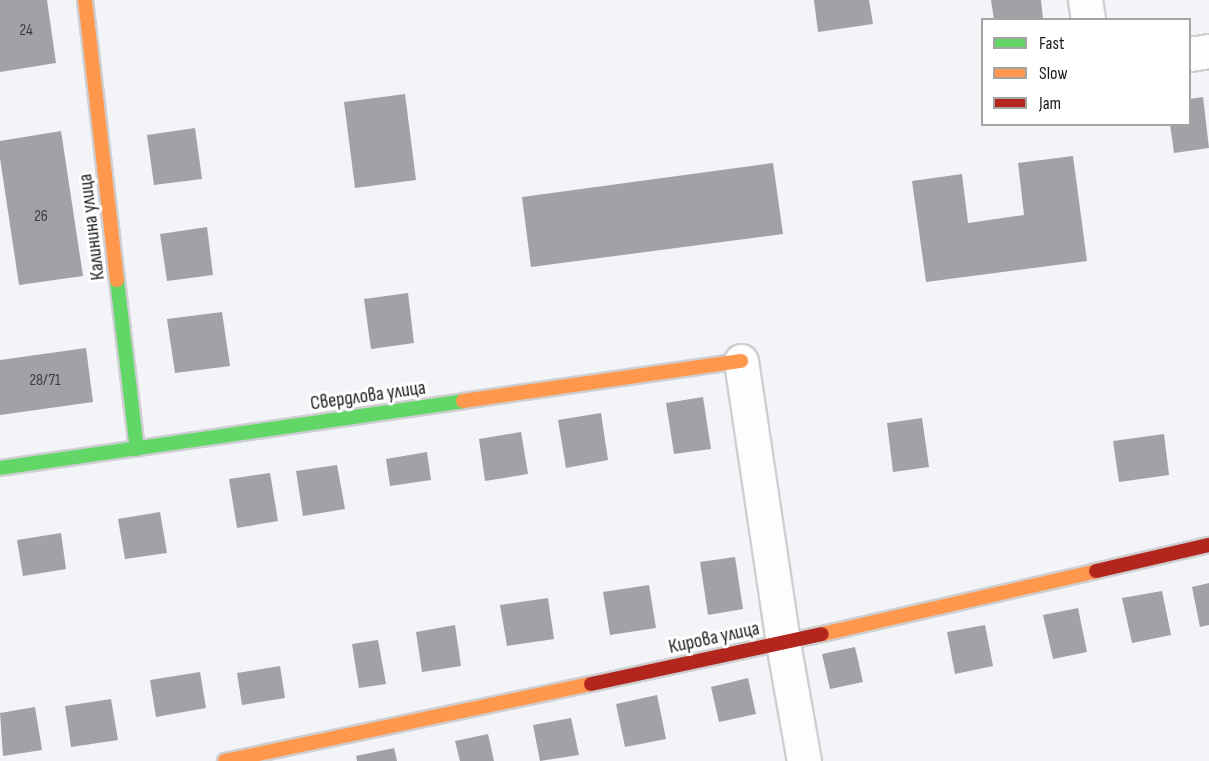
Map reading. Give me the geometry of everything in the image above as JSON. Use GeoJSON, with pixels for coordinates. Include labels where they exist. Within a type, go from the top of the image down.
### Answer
{"type":"FeatureCollection","features":[{"type":"Feature","properties":{"kind":"street","name":"Калинина улица"},"geometry":{"type":"LineString","coordinates":[[84,0],[137,449]]}},
{"type":"Feature","properties":{"kind":"street"},"geometry":{"type":"LineString","coordinates":[[1085,0],[1088,18]]}},
{"type":"Feature","properties":{"kind":"street"},"geometry":{"type":"LineString","coordinates":[[1191,54],[1209,51]]}},
{"type":"Feature","properties":{"kind":"street","name":"Свердлова улица"},"geometry":{"type":"LineString","coordinates":[[0,468],[741,361]]}},
{"type":"Feature","properties":{"kind":"street"},"geometry":{"type":"LineString","coordinates":[[741,361],[783,643],[804,761]]}},
{"type":"Feature","properties":{"kind":"street","name":"Кирова улица"},"geometry":{"type":"LineString","coordinates":[[225,761],[783,643],[1209,544]]}},
{"type":"Feature","properties":{"kind":"building"},"geometry":{"type":"Polygon","coordinates":[[[0,0],[47,0],[56,63],[0,72],[0,0]]]}},
{"type":"Feature","properties":{"kind":"building"},"geometry":{"type":"Polygon","coordinates":[[[814,0],[869,0],[873,24],[818,32],[814,0]]]}},
{"type":"Feature","properties":{"kind":"building"},"geometry":{"type":"Polygon","coordinates":[[[991,0],[1041,0],[1043,18],[994,18],[991,0]]]}},
{"type":"Feature","properties":{"kind":"building"},"geometry":{"type":"Polygon","coordinates":[[[405,94],[416,180],[355,188],[344,102],[405,94]]]}},
{"type":"Feature","properties":{"kind":"building"},"geometry":{"type":"Polygon","coordinates":[[[1203,97],[1209,148],[1174,153],[1170,126],[1191,126],[1191,99],[1203,97]]]}},
{"type":"Feature","properties":{"kind":"building"},"geometry":{"type":"Polygon","coordinates":[[[195,128],[202,179],[154,185],[147,135],[195,128]]]}},
{"type":"Feature","properties":{"kind":"building"},"geometry":{"type":"Polygon","coordinates":[[[61,131],[83,276],[19,285],[0,158],[0,141],[61,131]]]}},
{"type":"Feature","properties":{"kind":"building"},"geometry":{"type":"Polygon","coordinates":[[[1073,156],[1087,261],[926,282],[912,181],[962,174],[968,223],[1024,215],[1018,163],[1073,156]]]}},
{"type":"Feature","properties":{"kind":"building"},"geometry":{"type":"Polygon","coordinates":[[[773,163],[783,234],[531,267],[522,197],[773,163]]]}},
{"type":"Feature","properties":{"kind":"building"},"geometry":{"type":"Polygon","coordinates":[[[207,227],[213,275],[167,281],[160,234],[207,227]]]}},
{"type":"Feature","properties":{"kind":"building"},"geometry":{"type":"Polygon","coordinates":[[[408,293],[414,343],[371,349],[364,299],[408,293]]]}},
{"type":"Feature","properties":{"kind":"building"},"geometry":{"type":"Polygon","coordinates":[[[222,312],[230,366],[175,373],[167,319],[222,312]]]}},
{"type":"Feature","properties":{"kind":"building"},"geometry":{"type":"Polygon","coordinates":[[[86,348],[93,402],[0,415],[0,360],[86,348]]]}},
{"type":"Feature","properties":{"kind":"building"},"geometry":{"type":"Polygon","coordinates":[[[703,397],[711,449],[674,454],[666,403],[703,397]]]}},
{"type":"Feature","properties":{"kind":"building"},"geometry":{"type":"Polygon","coordinates":[[[601,413],[608,460],[566,468],[558,420],[601,413]]]}},
{"type":"Feature","properties":{"kind":"building"},"geometry":{"type":"Polygon","coordinates":[[[922,418],[929,467],[893,472],[887,423],[922,418]]]}},
{"type":"Feature","properties":{"kind":"building"},"geometry":{"type":"Polygon","coordinates":[[[521,432],[528,474],[485,481],[479,439],[521,432]]]}},
{"type":"Feature","properties":{"kind":"building"},"geometry":{"type":"Polygon","coordinates":[[[1164,434],[1169,475],[1119,482],[1113,441],[1164,434]]]}},
{"type":"Feature","properties":{"kind":"building"},"geometry":{"type":"Polygon","coordinates":[[[427,452],[431,480],[390,486],[386,459],[427,452]]]}},
{"type":"Feature","properties":{"kind":"building"},"geometry":{"type":"Polygon","coordinates":[[[337,465],[345,509],[303,516],[296,471],[337,465]]]}},
{"type":"Feature","properties":{"kind":"building"},"geometry":{"type":"Polygon","coordinates":[[[270,473],[278,521],[237,528],[229,479],[270,473]]]}},
{"type":"Feature","properties":{"kind":"building"},"geometry":{"type":"Polygon","coordinates":[[[160,512],[167,553],[125,559],[118,519],[160,512]]]}},
{"type":"Feature","properties":{"kind":"building"},"geometry":{"type":"Polygon","coordinates":[[[61,533],[66,569],[23,576],[17,540],[61,533]]]}},
{"type":"Feature","properties":{"kind":"building"},"geometry":{"type":"Polygon","coordinates":[[[735,557],[743,609],[708,615],[700,562],[735,557]]]}},
{"type":"Feature","properties":{"kind":"building"},"geometry":{"type":"Polygon","coordinates":[[[1209,583],[1209,625],[1200,627],[1192,587],[1209,583]]]}},
{"type":"Feature","properties":{"kind":"building"},"geometry":{"type":"Polygon","coordinates":[[[649,585],[656,628],[610,635],[603,592],[649,585]]]}},
{"type":"Feature","properties":{"kind":"building"},"geometry":{"type":"Polygon","coordinates":[[[1162,591],[1171,635],[1132,643],[1122,598],[1162,591]]]}},
{"type":"Feature","properties":{"kind":"building"},"geometry":{"type":"Polygon","coordinates":[[[548,598],[554,639],[507,646],[500,605],[548,598]]]}},
{"type":"Feature","properties":{"kind":"building"},"geometry":{"type":"Polygon","coordinates":[[[1078,608],[1087,652],[1053,659],[1043,615],[1078,608]]]}},
{"type":"Feature","properties":{"kind":"building"},"geometry":{"type":"Polygon","coordinates":[[[455,625],[461,666],[422,672],[416,632],[455,625]]]}},
{"type":"Feature","properties":{"kind":"building"},"geometry":{"type":"Polygon","coordinates":[[[985,625],[993,666],[955,674],[947,632],[985,625]]]}},
{"type":"Feature","properties":{"kind":"building"},"geometry":{"type":"Polygon","coordinates":[[[378,640],[386,684],[359,688],[352,644],[378,640]]]}},
{"type":"Feature","properties":{"kind":"building"},"geometry":{"type":"Polygon","coordinates":[[[855,647],[863,682],[830,689],[822,654],[855,647]]]}},
{"type":"Feature","properties":{"kind":"building"},"geometry":{"type":"Polygon","coordinates":[[[280,666],[285,698],[242,705],[237,673],[280,666]]]}},
{"type":"Feature","properties":{"kind":"building"},"geometry":{"type":"Polygon","coordinates":[[[200,672],[206,708],[156,717],[150,680],[200,672]]]}},
{"type":"Feature","properties":{"kind":"building"},"geometry":{"type":"Polygon","coordinates":[[[748,678],[756,714],[719,722],[711,687],[748,678]]]}},
{"type":"Feature","properties":{"kind":"building"},"geometry":{"type":"Polygon","coordinates":[[[657,695],[666,739],[625,747],[616,704],[657,695]]]}},
{"type":"Feature","properties":{"kind":"building"},"geometry":{"type":"Polygon","coordinates":[[[111,699],[118,740],[71,747],[65,706],[111,699]]]}},
{"type":"Feature","properties":{"kind":"building"},"geometry":{"type":"Polygon","coordinates":[[[35,707],[42,750],[3,756],[0,713],[35,707]]]}},
{"type":"Feature","properties":{"kind":"building"},"geometry":{"type":"Polygon","coordinates":[[[571,718],[579,755],[540,761],[533,725],[571,718]]]}},
{"type":"Feature","properties":{"kind":"building"},"geometry":{"type":"Polygon","coordinates":[[[488,734],[494,761],[460,761],[455,741],[488,734]]]}},
{"type":"Feature","properties":{"kind":"building"},"geometry":{"type":"Polygon","coordinates":[[[394,748],[397,761],[357,761],[356,756],[394,748]]]}},
{"type":"Feature","properties":{"kind":"traffic: fast"},"geometry":{"type":"LineString","coordinates":[[117,280],[137,449]]}},
{"type":"Feature","properties":{"kind":"traffic: fast"},"geometry":{"type":"LineString","coordinates":[[0,468],[463,401]]}},
{"type":"Feature","properties":{"kind":"traffic: slow"},"geometry":{"type":"LineString","coordinates":[[85,0],[117,280]]}},
{"type":"Feature","properties":{"kind":"traffic: slow"},"geometry":{"type":"LineString","coordinates":[[463,401],[741,361]]}},
{"type":"Feature","properties":{"kind":"traffic: slow"},"geometry":{"type":"LineString","coordinates":[[822,634],[1096,571]]}},
{"type":"Feature","properties":{"kind":"traffic: slow"},"geometry":{"type":"LineString","coordinates":[[225,761],[591,684]]}},
{"type":"Feature","properties":{"kind":"traffic: jam"},"geometry":{"type":"LineString","coordinates":[[1096,571],[1209,545]]}},
{"type":"Feature","properties":{"kind":"traffic: jam"},"geometry":{"type":"LineString","coordinates":[[591,684],[822,634]]}}]}
